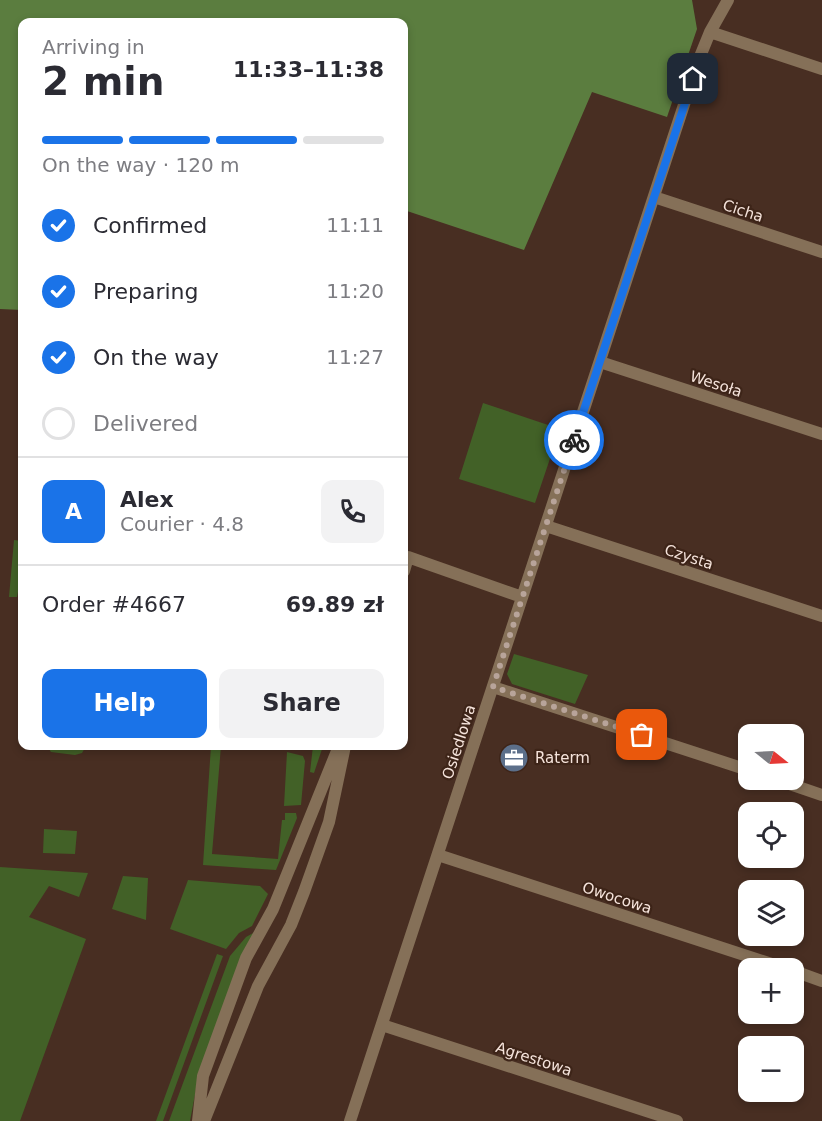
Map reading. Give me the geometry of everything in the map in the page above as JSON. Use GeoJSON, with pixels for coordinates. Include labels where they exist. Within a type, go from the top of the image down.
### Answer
{"type":"FeatureCollection","features":[{"type":"Feature","properties":{"kind":"street","name":"Osiedlowa"},"geometry":{"type":"LineString","coordinates":[[350,1121],[654,197],[710,32],[728,0]]}},
{"type":"Feature","properties":{"kind":"street"},"geometry":{"type":"LineString","coordinates":[[710,32],[822,69]]}},
{"type":"Feature","properties":{"kind":"street","name":"Cicha"},"geometry":{"type":"LineString","coordinates":[[654,197],[822,252]]}},
{"type":"Feature","properties":{"kind":"street","name":"Wesoła"},"geometry":{"type":"LineString","coordinates":[[600,362],[822,434]]}},
{"type":"Feature","properties":{"kind":"street","name":"Czysta"},"geometry":{"type":"LineString","coordinates":[[546,526],[822,616]]}},
{"type":"Feature","properties":{"kind":"street"},"geometry":{"type":"LineString","coordinates":[[408,557],[522,597]]}},
{"type":"Feature","properties":{"kind":"street"},"geometry":{"type":"LineString","coordinates":[[493,687],[738,767]]}},
{"type":"Feature","properties":{"kind":"street"},"geometry":{"type":"LineString","coordinates":[[198,1121],[203,1076],[246,958],[273,909],[337,750]]}},
{"type":"Feature","properties":{"kind":"street"},"geometry":{"type":"LineString","coordinates":[[204,1121],[258,986],[291,925],[304,892],[329,822],[344,750]]}},
{"type":"Feature","properties":{"kind":"street"},"geometry":{"type":"LineString","coordinates":[[804,789],[822,795]]}},
{"type":"Feature","properties":{"kind":"street","name":"Owocowa"},"geometry":{"type":"LineString","coordinates":[[438,855],[753,958]]}},
{"type":"Feature","properties":{"kind":"street"},"geometry":{"type":"LineString","coordinates":[[804,975],[822,981]]}},
{"type":"Feature","properties":{"kind":"street","name":"Agrestowa"},"geometry":{"type":"LineString","coordinates":[[382,1025],[677,1121]]}},
{"type":"Feature","properties":{"kind":"green space"},"geometry":{"type":"Polygon","coordinates":[[[0,0],[692,0],[697,29],[667,117],[592,92],[524,250],[408,211],[408,18],[18,18],[18,310],[0,309],[0,0]]]}},
{"type":"Feature","properties":{"kind":"green space"},"geometry":{"type":"Polygon","coordinates":[[[483,403],[560,429],[535,503],[459,479],[483,403]]]}},
{"type":"Feature","properties":{"kind":"green space"},"geometry":{"type":"Polygon","coordinates":[[[14,540],[18,540],[18,592],[17,597],[9,597],[14,540]]]}},
{"type":"Feature","properties":{"kind":"green space"},"geometry":{"type":"Polygon","coordinates":[[[514,654],[588,675],[575,704],[512,684],[507,674],[514,654]]]}},
{"type":"Feature","properties":{"kind":"green space"},"geometry":{"type":"Polygon","coordinates":[[[50,750],[84,750],[75,755],[50,750]]]}},
{"type":"Feature","properties":{"kind":"green space"},"geometry":{"type":"Polygon","coordinates":[[[211,750],[221,750],[212,854],[278,859],[282,820],[285,820],[285,813],[296,813],[297,818],[276,870],[203,865],[211,750]]]}},
{"type":"Feature","properties":{"kind":"green space"},"geometry":{"type":"Polygon","coordinates":[[[313,750],[322,750],[314,773],[310,772],[313,750]]]}},
{"type":"Feature","properties":{"kind":"green space"},"geometry":{"type":"Polygon","coordinates":[[[287,752],[303,756],[305,761],[301,805],[284,806],[287,752]]]}},
{"type":"Feature","properties":{"kind":"green space"},"geometry":{"type":"Polygon","coordinates":[[[44,829],[77,831],[75,854],[43,853],[44,829]]]}},
{"type":"Feature","properties":{"kind":"green space"},"geometry":{"type":"Polygon","coordinates":[[[0,867],[88,873],[79,897],[49,886],[29,917],[86,939],[20,1121],[0,1121],[0,867]]]}},
{"type":"Feature","properties":{"kind":"green space"},"geometry":{"type":"Polygon","coordinates":[[[123,876],[148,878],[146,920],[112,909],[123,876]]]}},
{"type":"Feature","properties":{"kind":"green space"},"geometry":{"type":"Polygon","coordinates":[[[188,880],[260,886],[268,894],[252,926],[239,933],[226,949],[170,929],[188,880]]]}},
{"type":"Feature","properties":{"kind":"green space"},"geometry":{"type":"Polygon","coordinates":[[[255,932],[197,1084],[190,1121],[169,1121],[230,956],[246,937],[255,932]]]}},
{"type":"Feature","properties":{"kind":"green space"},"geometry":{"type":"Polygon","coordinates":[[[217,954],[223,956],[163,1121],[156,1121],[217,954]]]}},
{"type":"Feature","properties":{"kind":"way so far"},"geometry":{"type":"LineString","coordinates":[[574,440],[493,687],[642,735]]}},
{"type":"Feature","properties":{"kind":"place","name":"Raterm"},"geometry":{"type":"Point","coordinates":[514,758]}},
{"type":"Feature","properties":{"kind":"route"},"geometry":{"type":"LineString","coordinates":[[574,440],[693,79]]}}]}
